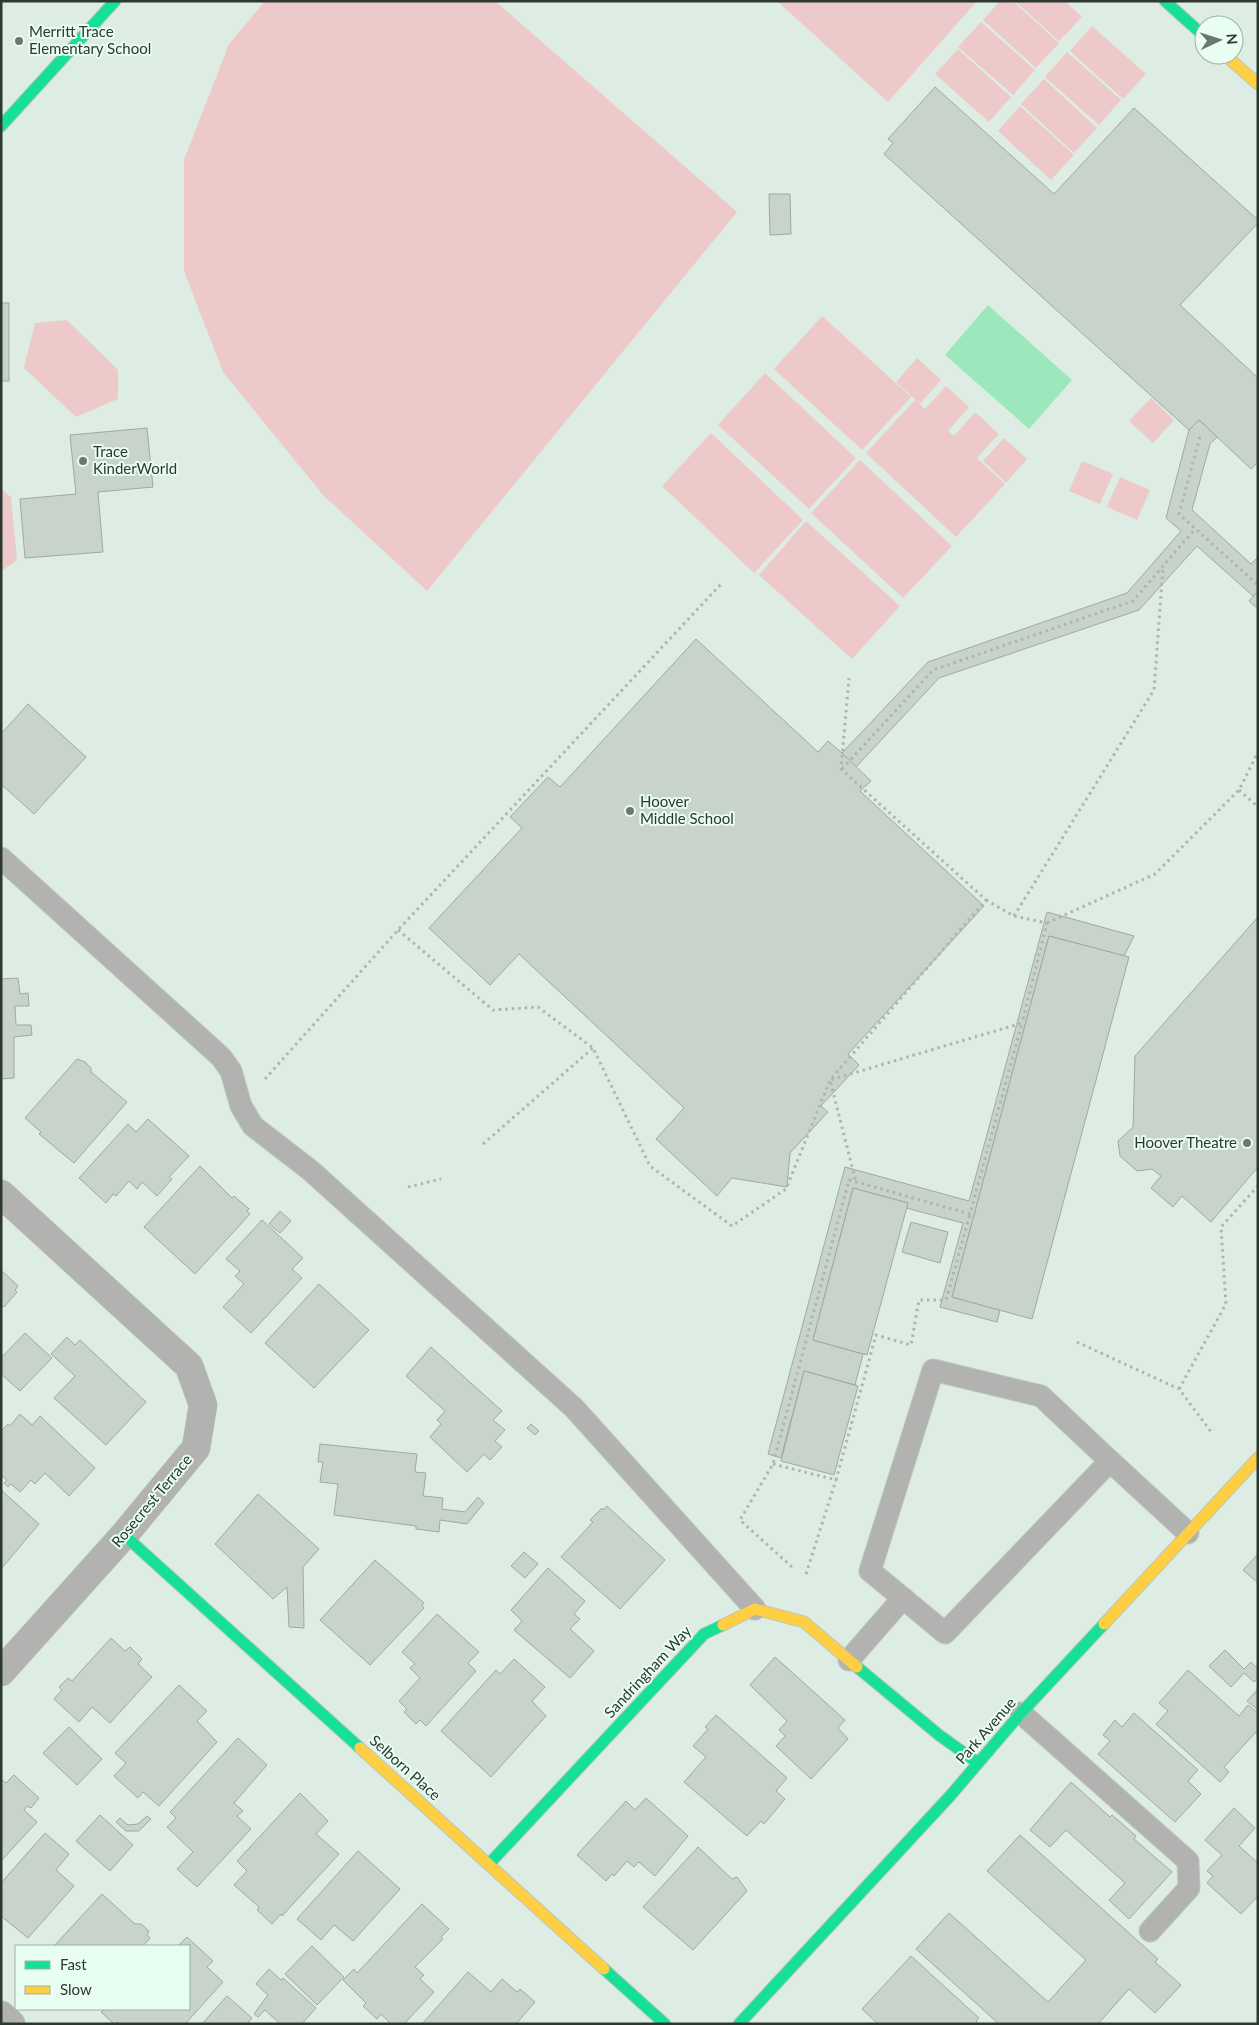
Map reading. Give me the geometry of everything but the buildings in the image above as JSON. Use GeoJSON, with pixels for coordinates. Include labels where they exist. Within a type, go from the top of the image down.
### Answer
{"type":"FeatureCollection","features":[{"type":"Feature","properties":{"kind":"street"},"geometry":{"type":"LineString","coordinates":[[1,126],[115,1]]}},
{"type":"Feature","properties":{"kind":"street"},"geometry":{"type":"LineString","coordinates":[[1165,1],[1194,27]]}},
{"type":"Feature","properties":{"kind":"street"},"geometry":{"type":"LineString","coordinates":[[1236,65],[1258,84]]}},
{"type":"Feature","properties":{"kind":"street","name":"Rosecrest Terrace"},"geometry":{"type":"LineString","coordinates":[[1,1194],[189,1366],[203,1405],[196,1448],[124,1535],[1,1672]]}},
{"type":"Feature","properties":{"kind":"street","name":"Park Avenue"},"geometry":{"type":"LineString","coordinates":[[739,2024],[978,1763],[1021,1713],[1258,1458]]}},
{"type":"Feature","properties":{"kind":"street","name":"Selborn Place"},"geometry":{"type":"LineString","coordinates":[[124,1535],[665,2024]]}},
{"type":"Feature","properties":{"kind":"street"},"geometry":{"type":"LineString","coordinates":[[755,1609],[804,1622],[939,1735],[978,1763]]}},
{"type":"Feature","properties":{"kind":"street","name":"Sandringham Way"},"geometry":{"type":"LineString","coordinates":[[489,1864],[704,1634],[755,1609]]}},
{"type":"Feature","properties":{"kind":"street"},"geometry":{"type":"LineString","coordinates":[[1,2015],[11,2024]]}},
{"type":"Feature","properties":{"kind":"lane"},"geometry":{"type":"LineString","coordinates":[[1,858],[221,1056],[231,1071],[241,1106],[253,1126],[310,1170],[574,1408],[755,1609]]}},
{"type":"Feature","properties":{"kind":"lane"},"geometry":{"type":"LineString","coordinates":[[1110,1461],[945,1633],[870,1571],[933,1370],[1041,1396],[1188,1533]]}},
{"type":"Feature","properties":{"kind":"lane"},"geometry":{"type":"LineString","coordinates":[[850,1660],[903,1598]]}},
{"type":"Feature","properties":{"kind":"lane"},"geometry":{"type":"LineString","coordinates":[[1021,1713],[1188,1861],[1189,1888],[1150,1931]]}},
{"type":"Feature","properties":{"kind":"path"},"geometry":{"type":"LineString","coordinates":[[1200,437],[1179,514],[1258,585]]}},
{"type":"Feature","properties":{"kind":"path"},"geometry":{"type":"LineString","coordinates":[[842,769],[933,670],[1133,601],[1196,529]]}},
{"type":"Feature","properties":{"kind":"path"},"geometry":{"type":"LineString","coordinates":[[1014,916],[1154,690],[1164,566]]}},
{"type":"Feature","properties":{"kind":"path"},"geometry":{"type":"LineString","coordinates":[[241,1106],[398,930],[722,584]]}},
{"type":"Feature","properties":{"kind":"path"},"geometry":{"type":"LineString","coordinates":[[842,769],[849,678]]}},
{"type":"Feature","properties":{"kind":"path"},"geometry":{"type":"LineString","coordinates":[[842,769],[986,900],[1014,916],[1047,923],[1155,874],[1239,790],[1258,752]]}},
{"type":"Feature","properties":{"kind":"path"},"geometry":{"type":"LineString","coordinates":[[1239,790],[1258,806]]}},
{"type":"Feature","properties":{"kind":"path"},"geometry":{"type":"LineString","coordinates":[[398,930],[493,1010],[538,1007],[593,1048],[650,1166],[732,1226],[786,1189],[830,1080],[986,900]]}},
{"type":"Feature","properties":{"kind":"path"},"geometry":{"type":"LineString","coordinates":[[806,1574],[836,1480],[876,1335],[911,1345],[919,1300],[946,1300],[1022,1023],[1047,923]]}},
{"type":"Feature","properties":{"kind":"path"},"geometry":{"type":"LineString","coordinates":[[830,1080],[1022,1023]]}},
{"type":"Feature","properties":{"kind":"path"},"geometry":{"type":"LineString","coordinates":[[482,1144],[593,1048]]}},
{"type":"Feature","properties":{"kind":"path"},"geometry":{"type":"LineString","coordinates":[[830,1080],[856,1182]]}},
{"type":"Feature","properties":{"kind":"path"},"geometry":{"type":"LineString","coordinates":[[408,1187],[441,1179]]}},
{"type":"Feature","properties":{"kind":"path"},"geometry":{"type":"LineString","coordinates":[[792,1567],[740,1520],[773,1464],[849,1180],[970,1214]]}},
{"type":"Feature","properties":{"kind":"path"},"geometry":{"type":"LineString","coordinates":[[1179,1389],[1226,1304],[1221,1227],[1258,1186]]}},
{"type":"Feature","properties":{"kind":"path"},"geometry":{"type":"LineString","coordinates":[[1077,1342],[1179,1389],[1212,1433]]}},
{"type":"Feature","properties":{"kind":"path"},"geometry":{"type":"LineString","coordinates":[[773,1464],[836,1480]]}},
{"type":"Feature","properties":{"kind":"shaded area"},"geometry":{"type":"Polygon","coordinates":[[[265,1],[495,1],[737,212],[427,591],[323,495],[223,372],[184,271],[184,160],[229,44],[265,1]]]}},
{"type":"Feature","properties":{"kind":"shaded area"},"geometry":{"type":"Polygon","coordinates":[[[777,1],[977,1],[888,102],[777,1]]]}},
{"type":"Feature","properties":{"kind":"shaded area"},"geometry":{"type":"Polygon","coordinates":[[[1000,1],[1013,1],[1059,43],[1036,68],[983,20],[1000,1]]]}},
{"type":"Feature","properties":{"kind":"shaded area"},"geometry":{"type":"Polygon","coordinates":[[[1015,1],[1065,1],[1082,17],[1059,41],[1015,1]]]}},
{"type":"Feature","properties":{"kind":"shaded area"},"geometry":{"type":"Polygon","coordinates":[[[981,22],[1035,70],[1013,95],[958,47],[981,22]]]}},
{"type":"Feature","properties":{"kind":"shaded area"},"geometry":{"type":"Polygon","coordinates":[[[1092,26],[1146,74],[1123,99],[1070,51],[1092,26]]]}},
{"type":"Feature","properties":{"kind":"shaded area"},"geometry":{"type":"Polygon","coordinates":[[[958,49],[1011,97],[989,122],[935,74],[958,49]]]}},
{"type":"Feature","properties":{"kind":"shaded area"},"geometry":{"type":"Polygon","coordinates":[[[1067,52],[1121,100],[1099,125],[1045,77],[1067,52]]]}},
{"type":"Feature","properties":{"kind":"shaded area"},"geometry":{"type":"Polygon","coordinates":[[[1044,79],[1097,128],[1074,153],[1021,104],[1044,79]]]}},
{"type":"Feature","properties":{"kind":"shaded area"},"geometry":{"type":"Polygon","coordinates":[[[1020,106],[1074,155],[1051,180],[998,131],[1020,106]]]}},
{"type":"Feature","properties":{"kind":"shaded area"},"geometry":{"type":"Polygon","coordinates":[[[988,305],[1072,380],[1029,429],[945,355],[988,305]]]}},
{"type":"Feature","properties":{"kind":"shaded area"},"geometry":{"type":"Polygon","coordinates":[[[822,316],[911,397],[862,450],[774,369],[822,316]]]}},
{"type":"Feature","properties":{"kind":"shaded area"},"geometry":{"type":"Polygon","coordinates":[[[67,320],[118,370],[118,399],[76,417],[24,368],[35,323],[67,320]]]}},
{"type":"Feature","properties":{"kind":"shaded area"},"geometry":{"type":"Polygon","coordinates":[[[917,358],[941,380],[920,404],[896,382],[917,358]]]}},
{"type":"Feature","properties":{"kind":"shaded area"},"geometry":{"type":"Polygon","coordinates":[[[765,373],[856,458],[809,509],[718,425],[765,373]]]}},
{"type":"Feature","properties":{"kind":"shaded area"},"geometry":{"type":"Polygon","coordinates":[[[946,386],[969,407],[948,431],[954,436],[975,412],[999,434],[977,458],[1005,484],[956,537],[866,453],[915,400],[925,409],[946,386]]]}},
{"type":"Feature","properties":{"kind":"shaded area"},"geometry":{"type":"Polygon","coordinates":[[[1151,398],[1174,420],[1153,443],[1129,421],[1151,398]]]}},
{"type":"Feature","properties":{"kind":"shaded area"},"geometry":{"type":"Polygon","coordinates":[[[711,433],[803,520],[754,573],[662,486],[711,433]]]}},
{"type":"Feature","properties":{"kind":"shaded area"},"geometry":{"type":"Polygon","coordinates":[[[1004,438],[1027,459],[1006,483],[983,461],[1004,438]]]}},
{"type":"Feature","properties":{"kind":"shaded area"},"geometry":{"type":"Polygon","coordinates":[[[860,460],[952,546],[903,598],[811,513],[860,460]]]}},
{"type":"Feature","properties":{"kind":"shaded area"},"geometry":{"type":"Polygon","coordinates":[[[1082,461],[1113,474],[1100,504],[1069,491],[1082,461]]]}},
{"type":"Feature","properties":{"kind":"shaded area"},"geometry":{"type":"Polygon","coordinates":[[[1120,477],[1150,490],[1137,520],[1107,507],[1120,477]]]}},
{"type":"Feature","properties":{"kind":"shaded area"},"geometry":{"type":"Polygon","coordinates":[[[1,489],[11,497],[17,560],[1,571],[1,489]]]}},
{"type":"Feature","properties":{"kind":"shaded area"},"geometry":{"type":"Polygon","coordinates":[[[806,521],[900,606],[852,659],[759,575],[806,521]]]}},
{"type":"Feature","properties":{"kind":"traffic: fast"},"geometry":{"type":"LineString","coordinates":[[1,126],[115,1]]}},
{"type":"Feature","properties":{"kind":"traffic: fast"},"geometry":{"type":"LineString","coordinates":[[1165,1],[1194,27]]}},
{"type":"Feature","properties":{"kind":"traffic: fast"},"geometry":{"type":"LineString","coordinates":[[124,1535],[360,1748]]}},
{"type":"Feature","properties":{"kind":"traffic: fast"},"geometry":{"type":"LineString","coordinates":[[739,2024],[950,1796],[1021,1713],[1104,1624]]}},
{"type":"Feature","properties":{"kind":"traffic: fast"},"geometry":{"type":"LineString","coordinates":[[489,1864],[704,1634],[723,1625]]}},
{"type":"Feature","properties":{"kind":"traffic: fast"},"geometry":{"type":"LineString","coordinates":[[857,1667],[939,1735],[978,1763]]}},
{"type":"Feature","properties":{"kind":"traffic: fast"},"geometry":{"type":"LineString","coordinates":[[604,1969],[665,2024]]}},
{"type":"Feature","properties":{"kind":"traffic: slow"},"geometry":{"type":"LineString","coordinates":[[1236,65],[1258,84]]}},
{"type":"Feature","properties":{"kind":"traffic: slow"},"geometry":{"type":"LineString","coordinates":[[1104,1624],[1258,1458]]}},
{"type":"Feature","properties":{"kind":"traffic: slow"},"geometry":{"type":"LineString","coordinates":[[723,1625],[755,1609],[804,1622],[857,1667]]}},
{"type":"Feature","properties":{"kind":"traffic: slow"},"geometry":{"type":"LineString","coordinates":[[360,1748],[604,1969]]}},
{"type":"Feature","properties":{"kind":"place","name":"Merritt Trace Elementary School"},"geometry":{"type":"Point","coordinates":[19,41]}},
{"type":"Feature","properties":{"kind":"place","name":"Trace KinderWorld"},"geometry":{"type":"Point","coordinates":[83,461]}},
{"type":"Feature","properties":{"kind":"place","name":"Hoover Middle School"},"geometry":{"type":"Point","coordinates":[630,811]}},
{"type":"Feature","properties":{"kind":"place","name":"Hoover Theatre"},"geometry":{"type":"Point","coordinates":[1247,1143]}}]}
